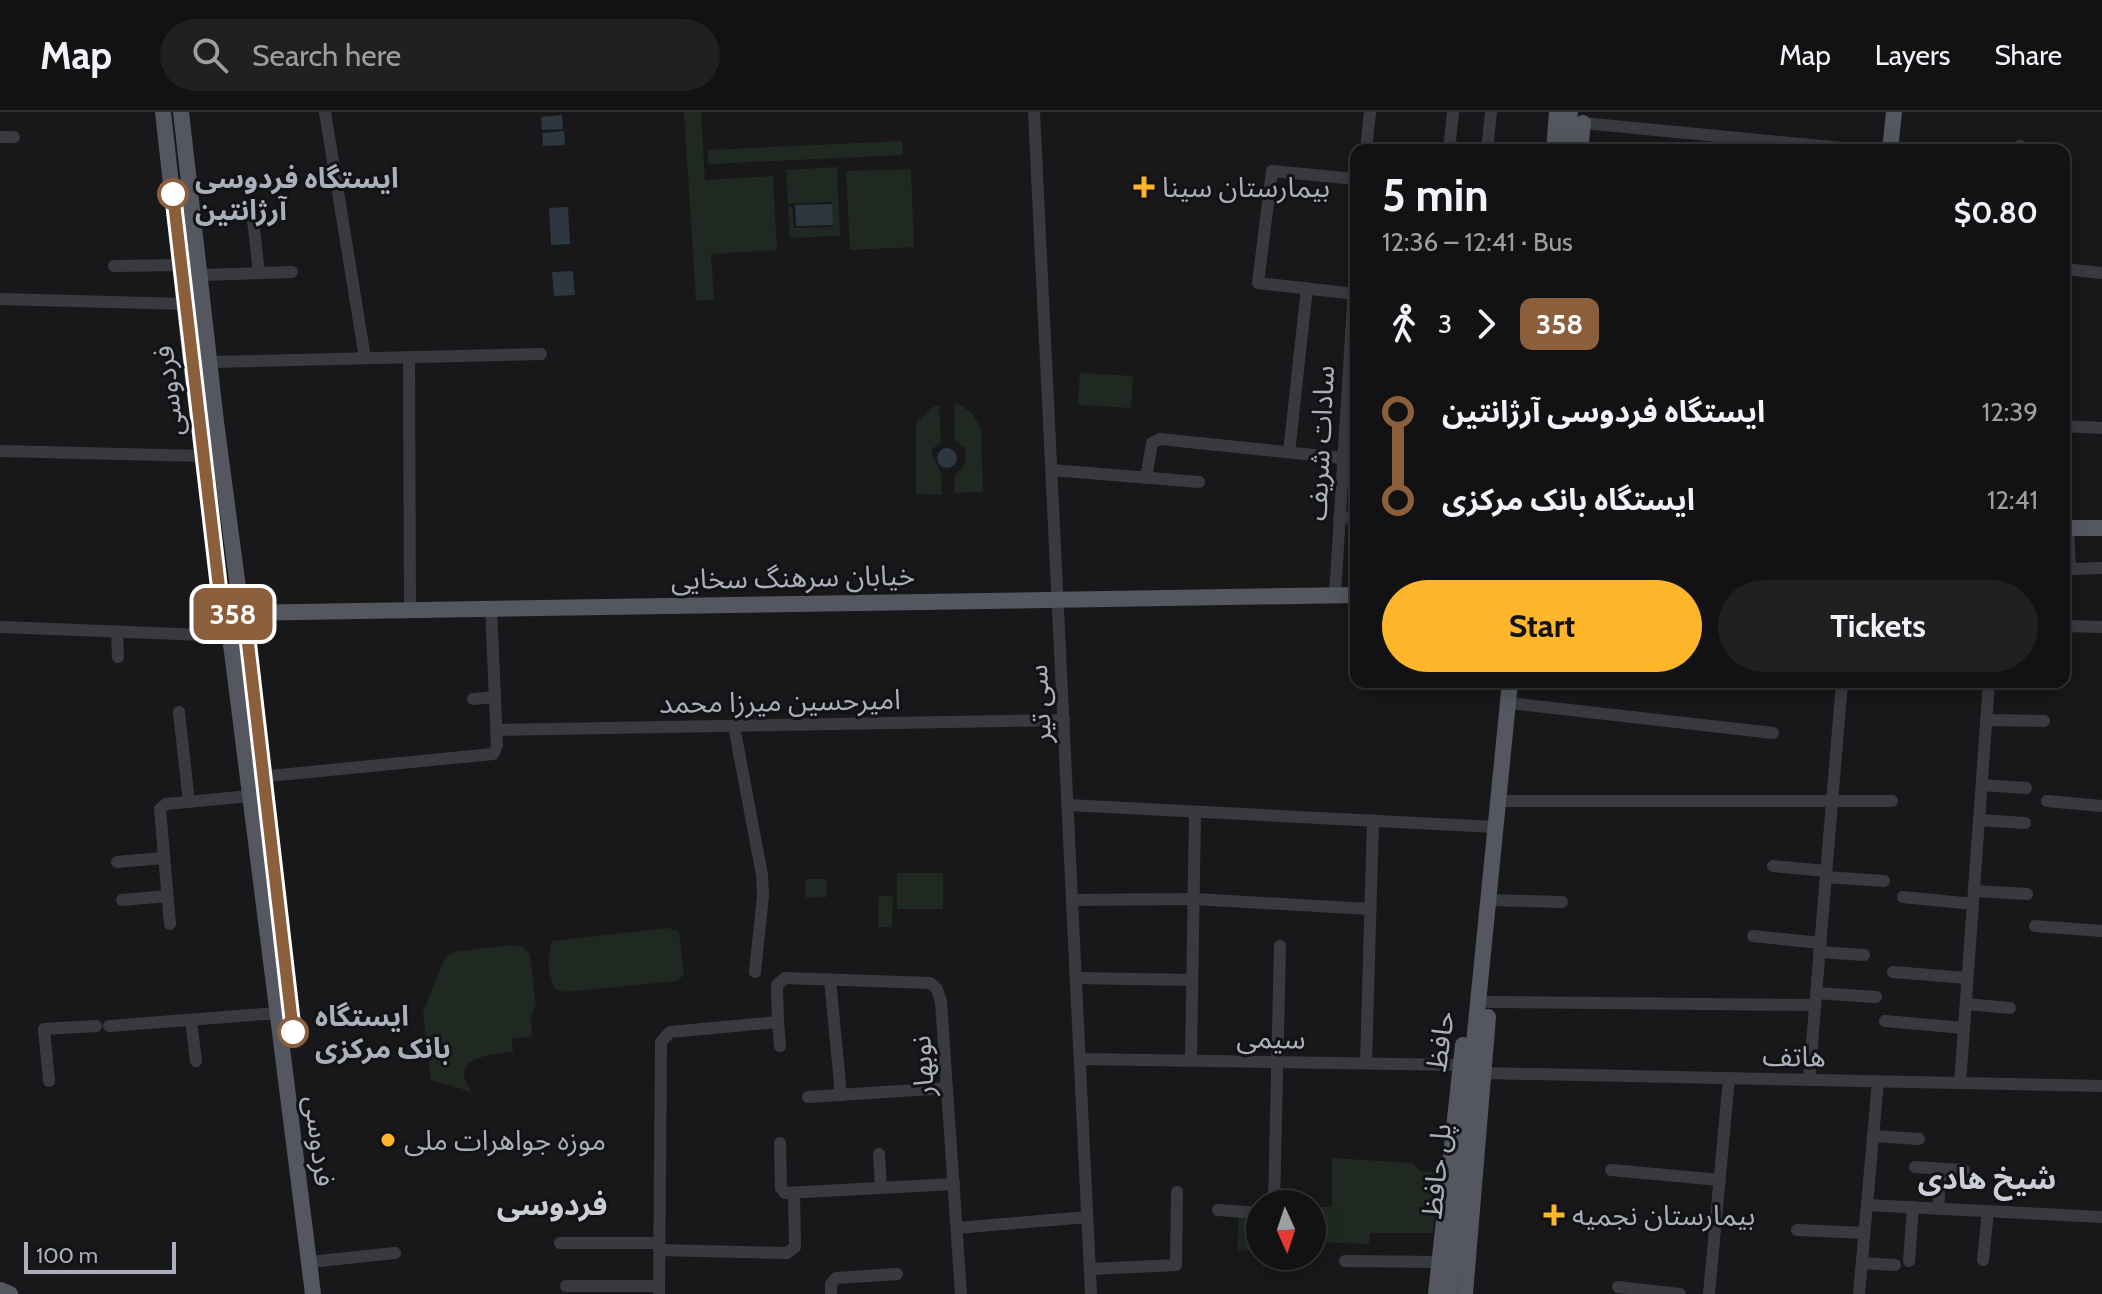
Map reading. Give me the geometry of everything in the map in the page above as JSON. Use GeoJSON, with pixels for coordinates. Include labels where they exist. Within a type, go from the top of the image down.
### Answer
{"type":"FeatureCollection","features":[{"type":"Feature","properties":{"kind":"main road","name":"فردوسی"},"geometry":{"type":"LineString","coordinates":[[163,112],[220,596],[231,613]]}},
{"type":"Feature","properties":{"kind":"main road","name":"فردوسی"},"geometry":{"type":"LineString","coordinates":[[181,112],[239,595],[231,613],[230,636],[313,1294]]}},
{"type":"Feature","properties":{"kind":"main road"},"geometry":{"type":"LineString","coordinates":[[1554,144],[1557,112]]}},
{"type":"Feature","properties":{"kind":"main road"},"geometry":{"type":"LineString","coordinates":[[1891,144],[1894,112]]}},
{"type":"Feature","properties":{"kind":"main road"},"geometry":{"type":"LineString","coordinates":[[1569,144],[1577,118]]}},
{"type":"Feature","properties":{"kind":"main road"},"geometry":{"type":"LineString","coordinates":[[1577,118],[1579,144]]}},
{"type":"Feature","properties":{"kind":"main road"},"geometry":{"type":"LineString","coordinates":[[191,363],[210,362]]}},
{"type":"Feature","properties":{"kind":"main road"},"geometry":{"type":"LineString","coordinates":[[199,422],[216,422]]}},
{"type":"Feature","properties":{"kind":"main road"},"geometry":{"type":"LineString","coordinates":[[202,456],[221,455]]}},
{"type":"Feature","properties":{"kind":"main road"},"geometry":{"type":"LineString","coordinates":[[2070,528],[2102,528]]}},
{"type":"Feature","properties":{"kind":"main road","name":"خیابان سرهنگ سخایی"},"geometry":{"type":"LineString","coordinates":[[231,613],[1350,595]]}},
{"type":"Feature","properties":{"kind":"main road","name":"حافظ"},"geometry":{"type":"LineString","coordinates":[[1465,1294],[1484,1073],[1483,998],[1488,900],[1509,688]]}},
{"type":"Feature","properties":{"kind":"main road","name":"حافظ"},"geometry":{"type":"LineString","coordinates":[[1436,1294],[1467,1059],[1483,998]]}},
{"type":"Feature","properties":{"kind":"main road","name":"پل حافظ"},"geometry":{"type":"LineString","coordinates":[[1449,1294],[1467,1059]]}},
{"type":"Feature","properties":{"kind":"main road"},"geometry":{"type":"LineString","coordinates":[[0,1290],[10,1294]]}},
{"type":"Feature","properties":{"kind":"street"},"geometry":{"type":"LineString","coordinates":[[325,112],[365,358]]}},
{"type":"Feature","properties":{"kind":"street","name":"سی تیر"},"geometry":{"type":"LineString","coordinates":[[1034,112],[1091,1294]]}},
{"type":"Feature","properties":{"kind":"street"},"geometry":{"type":"LineString","coordinates":[[1367,144],[1370,112]]}},
{"type":"Feature","properties":{"kind":"street"},"geometry":{"type":"LineString","coordinates":[[1450,144],[1453,112]]}},
{"type":"Feature","properties":{"kind":"street"},"geometry":{"type":"LineString","coordinates":[[1488,144],[1491,112]]}},
{"type":"Feature","properties":{"kind":"street"},"geometry":{"type":"LineString","coordinates":[[1577,118],[1801,144]]}},
{"type":"Feature","properties":{"kind":"street"},"geometry":{"type":"LineString","coordinates":[[1715,144],[1716,136]]}},
{"type":"Feature","properties":{"kind":"street"},"geometry":{"type":"LineString","coordinates":[[0,137],[14,137]]}},
{"type":"Feature","properties":{"kind":"street"},"geometry":{"type":"LineString","coordinates":[[1350,178],[1272,171],[1258,283],[1350,293]]}},
{"type":"Feature","properties":{"kind":"street"},"geometry":{"type":"LineString","coordinates":[[253,220],[259,273]]}},
{"type":"Feature","properties":{"kind":"street"},"geometry":{"type":"LineString","coordinates":[[114,266],[181,265]]}},
{"type":"Feature","properties":{"kind":"street"},"geometry":{"type":"LineString","coordinates":[[2070,270],[2102,273]]}},
{"type":"Feature","properties":{"kind":"street"},"geometry":{"type":"LineString","coordinates":[[200,275],[292,272]]}},
{"type":"Feature","properties":{"kind":"street"},"geometry":{"type":"LineString","coordinates":[[1289,452],[1307,288]]}},
{"type":"Feature","properties":{"kind":"street"},"geometry":{"type":"LineString","coordinates":[[0,299],[185,304]]}},
{"type":"Feature","properties":{"kind":"street"},"geometry":{"type":"LineString","coordinates":[[210,362],[541,354]]}},
{"type":"Feature","properties":{"kind":"street"},"geometry":{"type":"LineString","coordinates":[[409,357],[410,609]]}},
{"type":"Feature","properties":{"kind":"street","name":"سادات شریف"},"geometry":{"type":"LineString","coordinates":[[1335,596],[1343,458],[1350,409]]}},
{"type":"Feature","properties":{"kind":"street"},"geometry":{"type":"LineString","coordinates":[[2070,426],[2102,428]]}},
{"type":"Feature","properties":{"kind":"street"},"geometry":{"type":"LineString","coordinates":[[1146,478],[1152,443],[1160,439],[1343,458]]}},
{"type":"Feature","properties":{"kind":"street"},"geometry":{"type":"LineString","coordinates":[[0,451],[202,456]]}},
{"type":"Feature","properties":{"kind":"street"},"geometry":{"type":"LineString","coordinates":[[1052,470],[1199,482]]}},
{"type":"Feature","properties":{"kind":"street"},"geometry":{"type":"LineString","coordinates":[[1339,517],[1350,518]]}},
{"type":"Feature","properties":{"kind":"street"},"geometry":{"type":"LineString","coordinates":[[2070,569],[2102,568]]}},
{"type":"Feature","properties":{"kind":"street"},"geometry":{"type":"LineString","coordinates":[[248,778],[489,757],[496,751],[491,607]]}},
{"type":"Feature","properties":{"kind":"street"},"geometry":{"type":"LineString","coordinates":[[2070,626],[2102,627]]}},
{"type":"Feature","properties":{"kind":"street"},"geometry":{"type":"LineString","coordinates":[[0,627],[230,636]]}},
{"type":"Feature","properties":{"kind":"street"},"geometry":{"type":"LineString","coordinates":[[117,631],[118,657]]}},
{"type":"Feature","properties":{"kind":"street"},"geometry":{"type":"LineString","coordinates":[[1809,1080],[1841,688]]}},
{"type":"Feature","properties":{"kind":"street"},"geometry":{"type":"LineString","coordinates":[[1960,1083],[1989,688]]}},
{"type":"Feature","properties":{"kind":"street"},"geometry":{"type":"LineString","coordinates":[[473,699],[495,697]]}},
{"type":"Feature","properties":{"kind":"street"},"geometry":{"type":"LineString","coordinates":[[1508,703],[1773,733]]}},
{"type":"Feature","properties":{"kind":"street"},"geometry":{"type":"LineString","coordinates":[[179,712],[189,802]]}},
{"type":"Feature","properties":{"kind":"street","name":"امیرحسین میرزا محمد"},"geometry":{"type":"LineString","coordinates":[[496,730],[1064,720]]}},
{"type":"Feature","properties":{"kind":"street"},"geometry":{"type":"LineString","coordinates":[[1986,720],[2044,721]]}},
{"type":"Feature","properties":{"kind":"street"},"geometry":{"type":"LineString","coordinates":[[734,726],[762,875],[763,896],[755,972]]}},
{"type":"Feature","properties":{"kind":"street"},"geometry":{"type":"LineString","coordinates":[[1982,785],[2026,788]]}},
{"type":"Feature","properties":{"kind":"street"},"geometry":{"type":"LineString","coordinates":[[170,924],[160,809],[166,804],[250,796]]}},
{"type":"Feature","properties":{"kind":"street"},"geometry":{"type":"LineString","coordinates":[[1498,801],[1892,801]]}},
{"type":"Feature","properties":{"kind":"street"},"geometry":{"type":"LineString","coordinates":[[2047,801],[2102,806]]}},
{"type":"Feature","properties":{"kind":"street"},"geometry":{"type":"LineString","coordinates":[[1068,805],[1495,827]]}},
{"type":"Feature","properties":{"kind":"street"},"geometry":{"type":"LineString","coordinates":[[1191,1060],[1195,812]]}},
{"type":"Feature","properties":{"kind":"street"},"geometry":{"type":"LineString","coordinates":[[1366,1063],[1373,820]]}},
{"type":"Feature","properties":{"kind":"street"},"geometry":{"type":"LineString","coordinates":[[1979,820],[2025,823]]}},
{"type":"Feature","properties":{"kind":"street"},"geometry":{"type":"LineString","coordinates":[[117,862],[163,858]]}},
{"type":"Feature","properties":{"kind":"street"},"geometry":{"type":"LineString","coordinates":[[1773,866],[1884,881]]}},
{"type":"Feature","properties":{"kind":"street"},"geometry":{"type":"LineString","coordinates":[[1903,897],[1973,898],[2027,894]]}},
{"type":"Feature","properties":{"kind":"street"},"geometry":{"type":"LineString","coordinates":[[122,900],[167,896]]}},
{"type":"Feature","properties":{"kind":"street"},"geometry":{"type":"LineString","coordinates":[[1072,900],[1194,899],[1370,909]]}},
{"type":"Feature","properties":{"kind":"street"},"geometry":{"type":"LineString","coordinates":[[1488,900],[1562,902]]}},
{"type":"Feature","properties":{"kind":"street"},"geometry":{"type":"LineString","coordinates":[[2035,926],[2102,931]]}},
{"type":"Feature","properties":{"kind":"street"},"geometry":{"type":"LineString","coordinates":[[1753,936],[1864,955]]}},
{"type":"Feature","properties":{"kind":"street"},"geometry":{"type":"LineString","coordinates":[[1274,1190],[1280,946]]}},
{"type":"Feature","properties":{"kind":"street"},"geometry":{"type":"LineString","coordinates":[[1893,972],[1967,978]]}},
{"type":"Feature","properties":{"kind":"street","name":"نوبهار"},"geometry":{"type":"LineString","coordinates":[[778,1022],[777,985],[785,978],[933,985],[941,1002],[961,1294]]}},
{"type":"Feature","properties":{"kind":"street"},"geometry":{"type":"LineString","coordinates":[[1076,978],[1192,980]]}},
{"type":"Feature","properties":{"kind":"street"},"geometry":{"type":"LineString","coordinates":[[830,979],[841,1095]]}},
{"type":"Feature","properties":{"kind":"street"},"geometry":{"type":"LineString","coordinates":[[1483,998],[1876,997]]}},
{"type":"Feature","properties":{"kind":"street"},"geometry":{"type":"LineString","coordinates":[[1966,1004],[2010,1008]]}},
{"type":"Feature","properties":{"kind":"street"},"geometry":{"type":"LineString","coordinates":[[49,1081],[44,1029],[277,1013]]}},
{"type":"Feature","properties":{"kind":"street"},"geometry":{"type":"LineString","coordinates":[[183,1018],[196,1061]]}},
{"type":"Feature","properties":{"kind":"street"},"geometry":{"type":"LineString","coordinates":[[1885,1021],[1964,1028]]}},
{"type":"Feature","properties":{"kind":"street"},"geometry":{"type":"LineString","coordinates":[[566,1286],[659,1290],[660,1046],[664,1037],[670,1032],[778,1022],[780,1046]]}},
{"type":"Feature","properties":{"kind":"street","name":"سیمی"},"geometry":{"type":"LineString","coordinates":[[1080,1059],[1366,1063],[1467,1059]]}},
{"type":"Feature","properties":{"kind":"street","name":"هاتف"},"geometry":{"type":"LineString","coordinates":[[1484,1073],[2102,1086]]}},
{"type":"Feature","properties":{"kind":"street"},"geometry":{"type":"LineString","coordinates":[[1709,1294],[1729,1078]]}},
{"type":"Feature","properties":{"kind":"street"},"geometry":{"type":"LineString","coordinates":[[1859,1294],[1878,1081]]}},
{"type":"Feature","properties":{"kind":"street"},"geometry":{"type":"LineString","coordinates":[[808,1097],[947,1088]]}},
{"type":"Feature","properties":{"kind":"street"},"geometry":{"type":"LineString","coordinates":[[1873,1136],[1919,1139]]}},
{"type":"Feature","properties":{"kind":"street"},"geometry":{"type":"LineString","coordinates":[[780,1143],[781,1188],[785,1193],[954,1184]]}},
{"type":"Feature","properties":{"kind":"street"},"geometry":{"type":"LineString","coordinates":[[879,1154],[881,1188]]}},
{"type":"Feature","properties":{"kind":"street"},"geometry":{"type":"LineString","coordinates":[[1915,1167],[1964,1170]]}},
{"type":"Feature","properties":{"kind":"street"},"geometry":{"type":"LineString","coordinates":[[1938,1209],[1941,1169]]}},
{"type":"Feature","properties":{"kind":"street"},"geometry":{"type":"LineString","coordinates":[[1611,1170],[1720,1180]]}},
{"type":"Feature","properties":{"kind":"street"},"geometry":{"type":"LineString","coordinates":[[1090,1269],[1176,1265],[1177,1192]]}},
{"type":"Feature","properties":{"kind":"street"},"geometry":{"type":"LineString","coordinates":[[560,1243],[787,1253],[795,1247],[794,1193]]}},
{"type":"Feature","properties":{"kind":"street"},"geometry":{"type":"LineString","coordinates":[[1867,1205],[2102,1217]]}},
{"type":"Feature","properties":{"kind":"street"},"geometry":{"type":"LineString","coordinates":[[1909,1261],[1913,1207]]}},
{"type":"Feature","properties":{"kind":"street"},"geometry":{"type":"LineString","coordinates":[[1218,1210],[1246,1212]]}},
{"type":"Feature","properties":{"kind":"street"},"geometry":{"type":"LineString","coordinates":[[1983,1260],[1988,1211]]}},
{"type":"Feature","properties":{"kind":"street"},"geometry":{"type":"LineString","coordinates":[[957,1228],[1087,1217]]}},
{"type":"Feature","properties":{"kind":"street"},"geometry":{"type":"LineString","coordinates":[[1797,1230],[1864,1233]]}},
{"type":"Feature","properties":{"kind":"street"},"geometry":{"type":"LineString","coordinates":[[309,1262],[395,1253]]}},
{"type":"Feature","properties":{"kind":"street"},"geometry":{"type":"LineString","coordinates":[[1345,1261],[1439,1262]]}},
{"type":"Feature","properties":{"kind":"street"},"geometry":{"type":"LineString","coordinates":[[1862,1263],[1895,1265]]}},
{"type":"Feature","properties":{"kind":"street"},"geometry":{"type":"LineString","coordinates":[[831,1294],[831,1284],[836,1278],[897,1274]]}},
{"type":"Feature","properties":{"kind":"street"},"geometry":{"type":"LineString","coordinates":[[1618,1287],[1680,1294]]}},
{"type":"Feature","properties":{"kind":"shaded area"},"geometry":{"type":"Polygon","coordinates":[[[684,112],[701,112],[705,180],[773,176],[777,250],[711,254],[714,300],[696,301],[684,112]]]}},
{"type":"Feature","properties":{"kind":"shaded area"},"geometry":{"type":"Polygon","coordinates":[[[562,115],[563,129],[542,130],[541,117],[562,115]]]}},
{"type":"Feature","properties":{"kind":"shaded area"},"geometry":{"type":"Polygon","coordinates":[[[564,131],[565,145],[543,146],[542,133],[564,131]]]}},
{"type":"Feature","properties":{"kind":"shaded area"},"geometry":{"type":"Polygon","coordinates":[[[902,141],[903,155],[708,164],[708,150],[902,141]]]}},
{"type":"Feature","properties":{"kind":"shaded area"},"geometry":{"type":"Polygon","coordinates":[[[837,167],[840,236],[790,238],[788,207],[792,207],[794,228],[833,227],[832,202],[788,204],[786,170],[837,167]]]}},
{"type":"Feature","properties":{"kind":"shaded area"},"geometry":{"type":"Polygon","coordinates":[[[911,169],[914,247],[850,250],[846,171],[911,169]]]}},
{"type":"Feature","properties":{"kind":"shaded area"},"geometry":{"type":"Polygon","coordinates":[[[832,204],[833,225],[796,226],[795,205],[832,204]]]}},
{"type":"Feature","properties":{"kind":"shaded area"},"geometry":{"type":"Polygon","coordinates":[[[568,207],[570,244],[551,245],[549,208],[568,207]]]}},
{"type":"Feature","properties":{"kind":"shaded area"},"geometry":{"type":"Polygon","coordinates":[[[573,271],[575,295],[554,296],[552,272],[573,271]]]}},
{"type":"Feature","properties":{"kind":"shaded area"},"geometry":{"type":"Polygon","coordinates":[[[1080,373],[1133,376],[1131,408],[1078,405],[1080,373]]]}},
{"type":"Feature","properties":{"kind":"shaded area"},"geometry":{"type":"Polygon","coordinates":[[[955,402],[972,413],[981,429],[983,492],[954,493],[955,475],[966,463],[965,448],[954,439],[955,402]]]}},
{"type":"Feature","properties":{"kind":"shaded area"},"geometry":{"type":"Polygon","coordinates":[[[939,406],[941,443],[932,451],[941,474],[942,495],[916,494],[916,423],[933,407],[939,406]]]}},
{"type":"Feature","properties":{"kind":"shaded area"},"geometry":{"type":"Polygon","coordinates":[[[947,448],[954,451],[957,458],[954,465],[947,468],[940,465],[937,458],[940,451],[947,448]]]}},
{"type":"Feature","properties":{"kind":"shaded area"},"geometry":{"type":"Polygon","coordinates":[[[897,873],[943,873],[943,909],[897,909],[897,873]]]}},
{"type":"Feature","properties":{"kind":"shaded area"},"geometry":{"type":"Polygon","coordinates":[[[805,879],[826,879],[827,897],[806,898],[805,879]]]}},
{"type":"Feature","properties":{"kind":"shaded area"},"geometry":{"type":"Polygon","coordinates":[[[879,896],[893,896],[892,927],[878,927],[879,896]]]}},
{"type":"Feature","properties":{"kind":"shaded area"},"geometry":{"type":"Polygon","coordinates":[[[669,928],[679,932],[684,974],[678,981],[564,992],[554,988],[548,964],[552,941],[669,928]]]}},
{"type":"Feature","properties":{"kind":"shaded area"},"geometry":{"type":"Polygon","coordinates":[[[513,945],[523,947],[530,954],[536,1006],[531,1015],[532,1036],[512,1039],[513,1052],[483,1057],[467,1065],[465,1080],[472,1092],[431,1080],[423,1012],[445,958],[454,952],[513,945]]]}},
{"type":"Feature","properties":{"kind":"shaded area"},"geometry":{"type":"Polygon","coordinates":[[[1332,1158],[1413,1163],[1420,1171],[1438,1173],[1433,1233],[1370,1233],[1369,1244],[1326,1242],[1326,1207],[1332,1207],[1332,1158]]]}},
{"type":"Feature","properties":{"kind":"shaded area"},"geometry":{"type":"Polygon","coordinates":[[[1239,1214],[1246,1214],[1246,1251],[1237,1251],[1239,1214]]]}},
{"type":"Feature","properties":{"kind":"bus line","name":"358"},"geometry":{"type":"LineString","coordinates":[[173,194],[220,596],[231,613],[241,617],[246,626],[293,1032]]}},
{"type":"Feature","properties":{"kind":"place","name":"بیمارستان سینا"},"geometry":{"type":"Point","coordinates":[1144,187]}},
{"type":"Feature","properties":{"kind":"place","name":"ایستگاه فردوسی آرژانتین"},"geometry":{"type":"Point","coordinates":[173,194]}},
{"type":"Feature","properties":{"kind":"place","name":"ایستگاه بانک مرکزی"},"geometry":{"type":"Point","coordinates":[293,1032]}},
{"type":"Feature","properties":{"kind":"place","name":"موزه جواهرات ملی"},"geometry":{"type":"Point","coordinates":[388,1140]}},
{"type":"Feature","properties":{"kind":"place","name":"بیمارستان نجمیه"},"geometry":{"type":"Point","coordinates":[1554,1215]}},
{"type":"Feature","properties":{"kind":"district","name":"شیخ هادی"},"geometry":{"type":"Point","coordinates":[1987,1178]}},
{"type":"Feature","properties":{"kind":"district","name":"فردوسی"},"geometry":{"type":"Point","coordinates":[552,1204]}}]}
